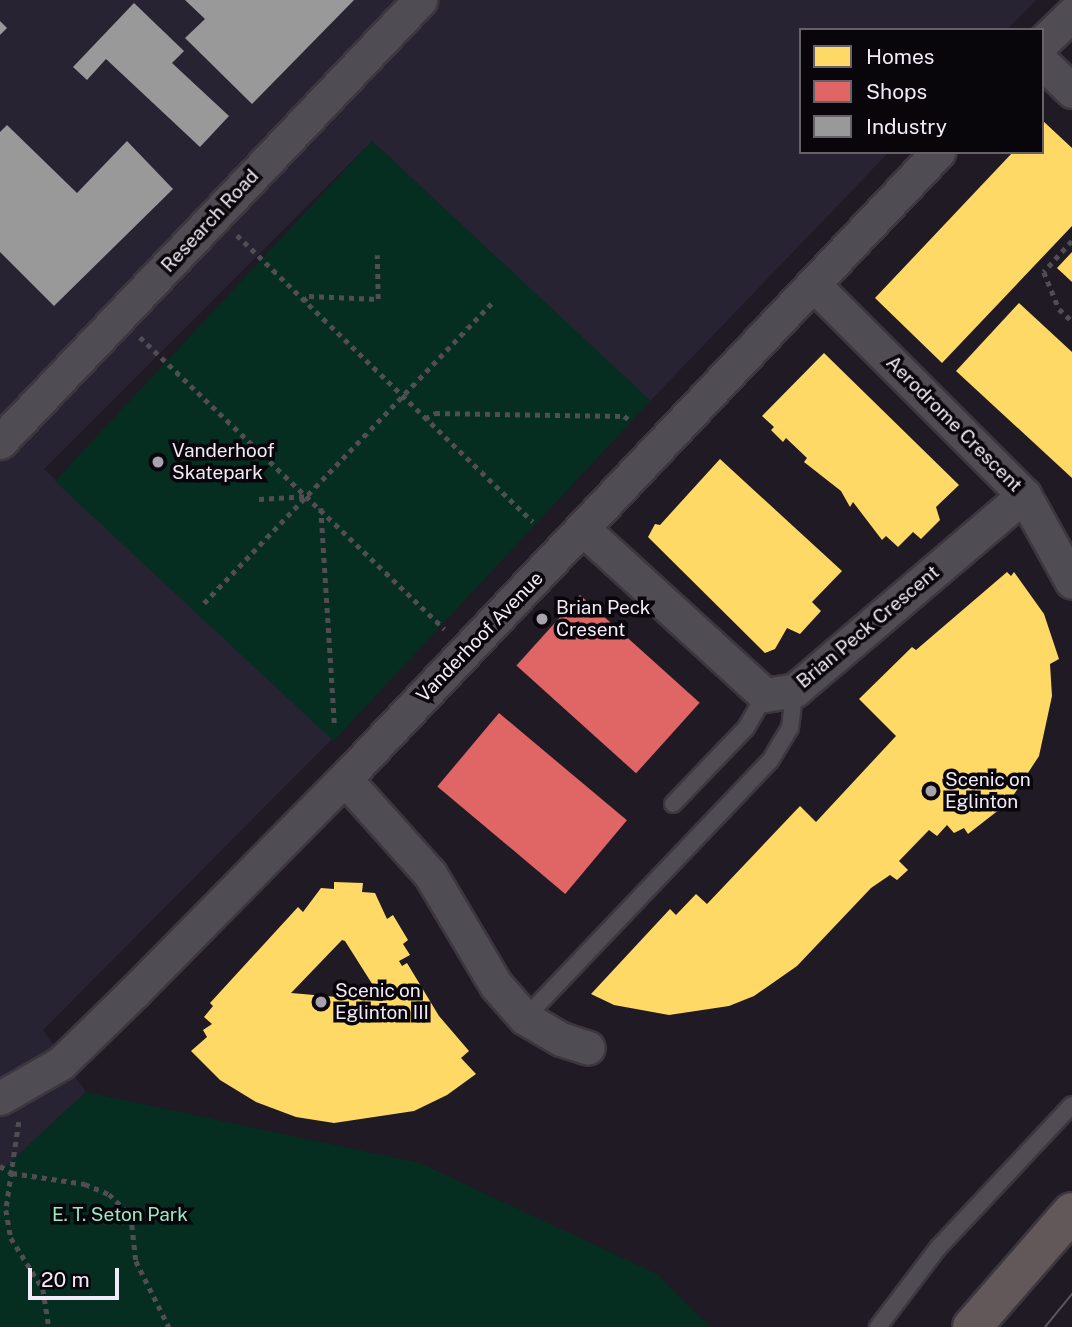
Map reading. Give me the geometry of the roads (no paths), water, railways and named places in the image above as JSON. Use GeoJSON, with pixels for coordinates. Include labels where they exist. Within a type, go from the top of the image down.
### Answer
{"type":"FeatureCollection","features":[{"type":"Feature","properties":{"kind":"main road"},"geometry":{"type":"LineString","coordinates":[[972,1327],[1072,1212]]}},
{"type":"Feature","properties":{"kind":"street","name":"Research Road"},"geometry":{"type":"LineString","coordinates":[[0,442],[420,0]]}},
{"type":"Feature","properties":{"kind":"street"},"geometry":{"type":"LineString","coordinates":[[1044,41],[1072,14]]}},
{"type":"Feature","properties":{"kind":"street"},"geometry":{"type":"LineString","coordinates":[[1044,64],[1072,91]]}},
{"type":"Feature","properties":{"kind":"street","name":"Vanderhoof Avenue"},"geometry":{"type":"LineString","coordinates":[[8,1094],[78,1047],[345,779],[936,154]]}},
{"type":"Feature","properties":{"kind":"street","name":"Aerodrome Crescent"},"geometry":{"type":"LineString","coordinates":[[813,284],[1024,495],[1072,582]]}},
{"type":"Feature","properties":{"kind":"street","name":"Brian Peck Crescent"},"geometry":{"type":"LineString","coordinates":[[780,692],[1024,495]]}},
{"type":"Feature","properties":{"kind":"street"},"geometry":{"type":"LineString","coordinates":[[583,529],[780,692]]}},
{"type":"Feature","properties":{"kind":"street"},"geometry":{"type":"LineString","coordinates":[[345,779],[430,874],[496,985],[525,1018],[561,1039],[588,1048]]}},
{"type":"Feature","properties":{"kind":"lane"},"geometry":{"type":"LineString","coordinates":[[673,804],[780,692]]}},
{"type":"Feature","properties":{"kind":"lane"},"geometry":{"type":"LineString","coordinates":[[525,1018],[770,761],[790,728],[780,692]]}},
{"type":"Feature","properties":{"kind":"lane"},"geometry":{"type":"LineString","coordinates":[[878,1327],[938,1248],[1030,1145],[1072,1105]]}},
{"type":"Feature","properties":{"kind":"tram line"},"geometry":{"type":"LineString","coordinates":[[1045,1327],[1072,1294]]}},
{"type":"Feature","properties":{"kind":"place","name":"Vanderhoof Skatepark"},"geometry":{"type":"Point","coordinates":[158,462]}},
{"type":"Feature","properties":{"kind":"place","name":"Brian Peck Cresent"},"geometry":{"type":"Point","coordinates":[542,619]}},
{"type":"Feature","properties":{"kind":"place","name":"Scenic on Eglinton"},"geometry":{"type":"Point","coordinates":[931,791]}},
{"type":"Feature","properties":{"kind":"place","name":"Scenic on Eglinton III"},"geometry":{"type":"Point","coordinates":[321,1002]}},
{"type":"Feature","properties":{"kind":"park label","name":"E. T. Seton Park"},"geometry":{"type":"Point","coordinates":[120,1215]}}]}
